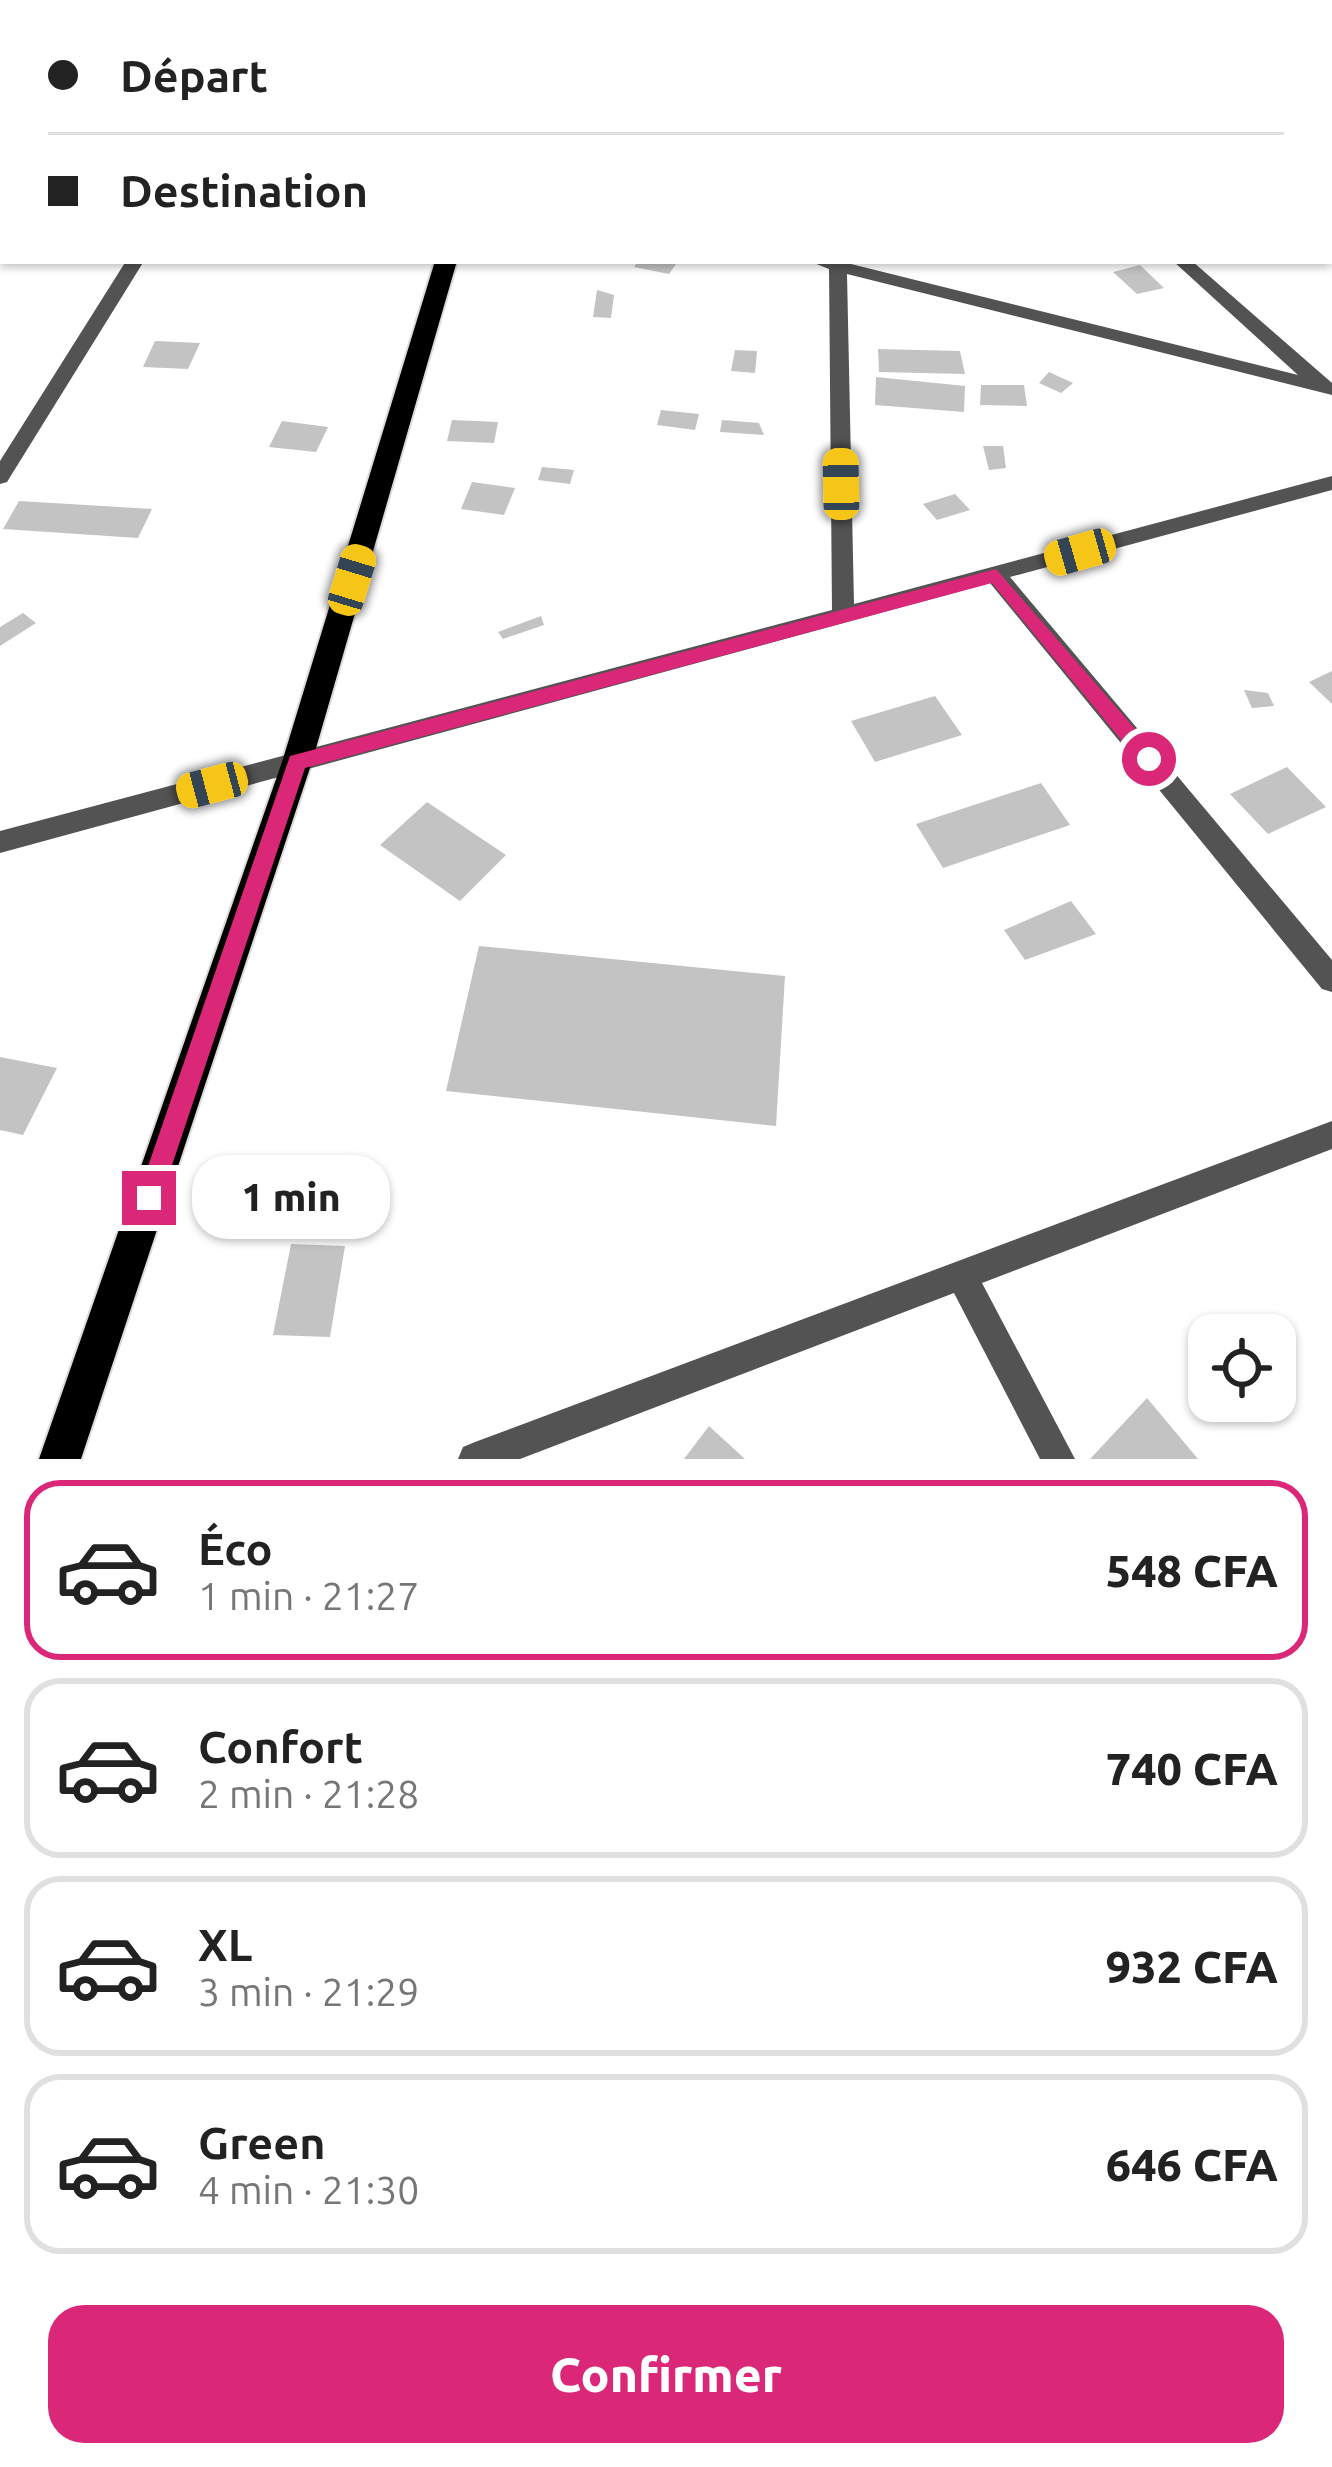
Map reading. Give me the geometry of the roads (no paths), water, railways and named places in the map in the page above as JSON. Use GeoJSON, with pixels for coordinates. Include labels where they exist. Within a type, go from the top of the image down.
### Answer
{"type":"FeatureCollection","features":[{"type":"Feature","properties":{"kind":"main road"},"geometry":{"type":"LineString","coordinates":[[60,1459],[297,762],[445,264]]}},
{"type":"Feature","properties":{"kind":"street"},"geometry":{"type":"LineString","coordinates":[[0,476],[133,264]]}},
{"type":"Feature","properties":{"kind":"street"},"geometry":{"type":"LineString","coordinates":[[843,614],[828,264],[1328,388]]}},
{"type":"Feature","properties":{"kind":"street"},"geometry":{"type":"LineString","coordinates":[[1185,264],[1328,388]]}},
{"type":"Feature","properties":{"kind":"street"},"geometry":{"type":"LineString","coordinates":[[0,842],[1332,483]]}},
{"type":"Feature","properties":{"kind":"street"},"geometry":{"type":"LineString","coordinates":[[996,575],[1332,980]]}},
{"type":"Feature","properties":{"kind":"street"},"geometry":{"type":"LineString","coordinates":[[475,1459],[1332,1135]]}},
{"type":"Feature","properties":{"kind":"street"},"geometry":{"type":"LineString","coordinates":[[960,1273],[1058,1459]]}}]}
